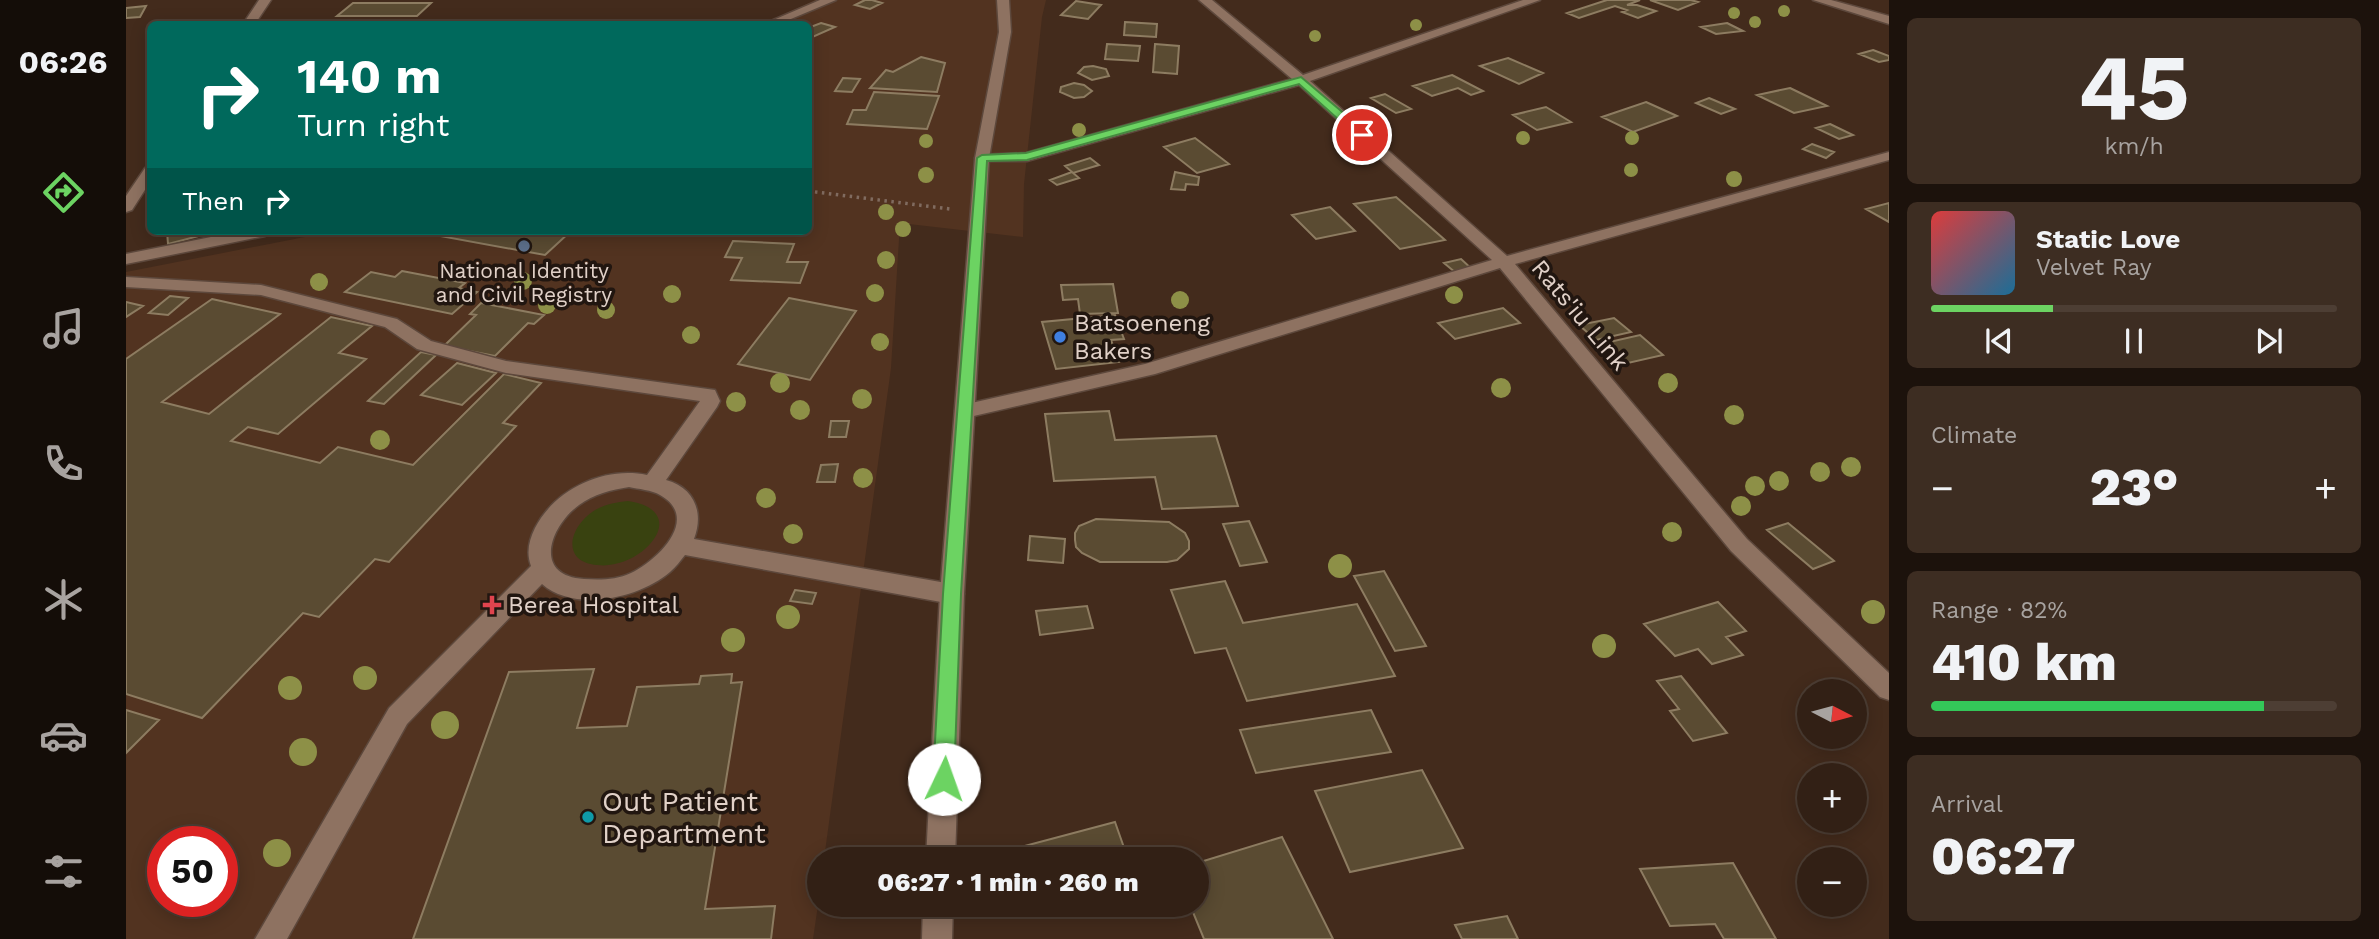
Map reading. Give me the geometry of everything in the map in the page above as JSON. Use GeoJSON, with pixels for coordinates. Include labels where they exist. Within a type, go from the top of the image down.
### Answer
{"type":"FeatureCollection","features":[{"type":"Feature","properties":{"kind":"street"},"geometry":{"type":"LineString","coordinates":[[251,21],[265,0]]}},
{"type":"Feature","properties":{"kind":"street"},"geometry":{"type":"LineString","coordinates":[[778,21],[830,0]]}},
{"type":"Feature","properties":{"kind":"street"},"geometry":{"type":"LineString","coordinates":[[941,847],[952,594],[982,158],[1005,32],[1003,0]]}},
{"type":"Feature","properties":{"kind":"street","name":"Rats'iu Link"},"geometry":{"type":"LineString","coordinates":[[1205,0],[1301,80],[1504,262],[1739,545],[1889,689]]}},
{"type":"Feature","properties":{"kind":"street"},"geometry":{"type":"LineString","coordinates":[[982,158],[1027,157],[1301,80],[1534,0]]}},
{"type":"Feature","properties":{"kind":"street"},"geometry":{"type":"LineString","coordinates":[[1819,0],[1889,20]]}},
{"type":"Feature","properties":{"kind":"street"},"geometry":{"type":"LineString","coordinates":[[965,411],[1148,370],[1504,262],[1889,156]]}},
{"type":"Feature","properties":{"kind":"street"},"geometry":{"type":"LineString","coordinates":[[126,207],[147,176]]}},
{"type":"Feature","properties":{"kind":"street"},"geometry":{"type":"LineString","coordinates":[[126,259],[245,235]]}},
{"type":"Feature","properties":{"kind":"street"},"geometry":{"type":"LineString","coordinates":[[126,282],[261,290],[391,323],[424,345],[506,367],[708,395],[710,401],[707,407],[654,481]]}},
{"type":"Feature","properties":{"kind":"street"},"geometry":{"type":"LineString","coordinates":[[629,479],[654,481],[674,490],[687,506],[690,524],[682,546],[658,570],[641,581],[614,590],[585,592],[561,586],[542,569],[538,546],[548,522],[569,500],[598,485],[629,479]]}},
{"type":"Feature","properties":{"kind":"street"},"geometry":{"type":"LineString","coordinates":[[682,546],[952,594]]}},
{"type":"Feature","properties":{"kind":"street"},"geometry":{"type":"LineString","coordinates":[[270,939],[398,716],[542,569]]}},
{"type":"Feature","properties":{"kind":"street"},"geometry":{"type":"LineString","coordinates":[[937,939],[938,917]]}},
{"type":"Feature","properties":{"kind":"path"},"geometry":{"type":"LineString","coordinates":[[812,191],[980,212]]}},
{"type":"Feature","properties":{"kind":"shaded area","name":"Berea Hospital"},"geometry":{"type":"Polygon","coordinates":[[[815,0],[1046,0],[1024,184],[1023,237],[900,223],[891,368],[826,847],[807,847],[807,917],[816,917],[813,939],[126,939],[126,272],[315,235],[812,235],[812,21],[770,21],[815,0]]]}},
{"type":"Feature","properties":{"kind":"green space"},"geometry":{"type":"Polygon","coordinates":[[[628,501],[647,507],[657,516],[659,527],[654,539],[644,550],[630,559],[614,564],[597,565],[577,557],[573,549],[575,532],[588,515],[597,509],[628,501]]]}},
{"type":"Feature","properties":{"kind":"building"},"geometry":{"type":"Polygon","coordinates":[[[865,0],[882,3],[870,9],[855,5],[865,0]]]}},
{"type":"Feature","properties":{"kind":"building"},"geometry":{"type":"Polygon","coordinates":[[[1607,0],[1640,0],[1627,5],[1656,11],[1638,18],[1615,6],[1579,18],[1567,13],[1607,0]]]}},
{"type":"Feature","properties":{"kind":"building"},"geometry":{"type":"Polygon","coordinates":[[[1650,0],[1691,0],[1698,2],[1678,10],[1650,0]]]}},
{"type":"Feature","properties":{"kind":"building"},"geometry":{"type":"Polygon","coordinates":[[[1076,1],[1101,5],[1088,19],[1061,15],[1076,1]]]}},
{"type":"Feature","properties":{"kind":"building"},"geometry":{"type":"Polygon","coordinates":[[[353,3],[431,3],[417,16],[337,16],[353,3]]]}},
{"type":"Feature","properties":{"kind":"building"},"geometry":{"type":"Polygon","coordinates":[[[146,6],[140,17],[126,18],[126,8],[146,6]]]}},
{"type":"Feature","properties":{"kind":"building"},"geometry":{"type":"Polygon","coordinates":[[[1125,22],[1157,24],[1156,37],[1124,35],[1125,22]]]}},
{"type":"Feature","properties":{"kind":"building"},"geometry":{"type":"Polygon","coordinates":[[[821,23],[835,27],[812,37],[812,26],[821,23]]]}},
{"type":"Feature","properties":{"kind":"building"},"geometry":{"type":"Polygon","coordinates":[[[1727,23],[1743,31],[1716,34],[1701,27],[1727,23]]]}},
{"type":"Feature","properties":{"kind":"building"},"geometry":{"type":"Polygon","coordinates":[[[1107,44],[1140,46],[1138,61],[1105,59],[1107,44]]]}},
{"type":"Feature","properties":{"kind":"building"},"geometry":{"type":"Polygon","coordinates":[[[1155,44],[1179,46],[1177,74],[1153,72],[1155,44]]]}},
{"type":"Feature","properties":{"kind":"building"},"geometry":{"type":"Polygon","coordinates":[[[1873,50],[1889,56],[1889,60],[1879,62],[1859,54],[1873,50]]]}},
{"type":"Feature","properties":{"kind":"building"},"geometry":{"type":"Polygon","coordinates":[[[921,57],[945,63],[937,92],[870,88],[886,70],[893,72],[921,57]]]}},
{"type":"Feature","properties":{"kind":"building"},"geometry":{"type":"Polygon","coordinates":[[[1508,58],[1543,73],[1519,84],[1480,66],[1508,58]]]}},
{"type":"Feature","properties":{"kind":"building"},"geometry":{"type":"Polygon","coordinates":[[[1084,67],[1106,69],[1109,76],[1092,80],[1078,73],[1084,67]]]}},
{"type":"Feature","properties":{"kind":"building"},"geometry":{"type":"Polygon","coordinates":[[[1452,75],[1483,91],[1471,95],[1458,88],[1432,96],[1413,86],[1452,75]]]}},
{"type":"Feature","properties":{"kind":"building"},"geometry":{"type":"Polygon","coordinates":[[[843,78],[860,79],[852,92],[835,91],[843,78]]]}},
{"type":"Feature","properties":{"kind":"building"},"geometry":{"type":"Polygon","coordinates":[[[1074,83],[1084,85],[1092,91],[1084,97],[1074,98],[1060,92],[1061,87],[1074,83]]]}},
{"type":"Feature","properties":{"kind":"building"},"geometry":{"type":"Polygon","coordinates":[[[1790,88],[1827,106],[1794,113],[1757,95],[1790,88]]]}},
{"type":"Feature","properties":{"kind":"building"},"geometry":{"type":"Polygon","coordinates":[[[874,92],[939,96],[927,129],[847,124],[853,110],[866,110],[874,92]]]}},
{"type":"Feature","properties":{"kind":"building"},"geometry":{"type":"Polygon","coordinates":[[[1385,94],[1411,109],[1396,113],[1371,98],[1385,94]]]}},
{"type":"Feature","properties":{"kind":"building"},"geometry":{"type":"Polygon","coordinates":[[[1709,98],[1735,109],[1721,114],[1696,103],[1709,98]]]}},
{"type":"Feature","properties":{"kind":"building"},"geometry":{"type":"Polygon","coordinates":[[[1646,102],[1677,116],[1633,132],[1602,117],[1646,102]]]}},
{"type":"Feature","properties":{"kind":"building"},"geometry":{"type":"Polygon","coordinates":[[[1546,107],[1571,122],[1537,130],[1513,115],[1546,107]]]}},
{"type":"Feature","properties":{"kind":"building"},"geometry":{"type":"Polygon","coordinates":[[[1830,124],[1853,135],[1839,139],[1816,128],[1830,124]]]}},
{"type":"Feature","properties":{"kind":"building"},"geometry":{"type":"Polygon","coordinates":[[[1195,138],[1229,164],[1197,173],[1164,147],[1195,138]]]}},
{"type":"Feature","properties":{"kind":"building"},"geometry":{"type":"Polygon","coordinates":[[[1812,144],[1834,152],[1826,158],[1803,149],[1812,144]]]}},
{"type":"Feature","properties":{"kind":"building"},"geometry":{"type":"Polygon","coordinates":[[[1090,158],[1099,165],[1073,173],[1065,166],[1090,158]]]}},
{"type":"Feature","properties":{"kind":"building"},"geometry":{"type":"Polygon","coordinates":[[[1072,172],[1079,178],[1057,185],[1050,180],[1072,172]]]}},
{"type":"Feature","properties":{"kind":"building"},"geometry":{"type":"Polygon","coordinates":[[[1175,172],[1199,177],[1198,185],[1186,184],[1185,190],[1171,189],[1175,172]]]}},
{"type":"Feature","properties":{"kind":"building"},"geometry":{"type":"Polygon","coordinates":[[[1396,197],[1445,240],[1400,249],[1354,204],[1396,197]]]}},
{"type":"Feature","properties":{"kind":"building"},"geometry":{"type":"Polygon","coordinates":[[[1889,203],[1889,222],[1866,209],[1889,203]]]}},
{"type":"Feature","properties":{"kind":"building"},"geometry":{"type":"Polygon","coordinates":[[[1330,207],[1355,231],[1316,239],[1292,215],[1330,207]]]}},
{"type":"Feature","properties":{"kind":"building"},"geometry":{"type":"Polygon","coordinates":[[[167,235],[203,235],[168,244],[167,235]]]}},
{"type":"Feature","properties":{"kind":"building","name":"National Identity and Civil Registry"},"geometry":{"type":"Polygon","coordinates":[[[441,235],[567,235],[545,255],[441,235]]]}},
{"type":"Feature","properties":{"kind":"building"},"geometry":{"type":"Polygon","coordinates":[[[733,241],[794,244],[787,262],[808,262],[800,283],[731,280],[742,258],[725,257],[733,241]]]}},
{"type":"Feature","properties":{"kind":"building"},"geometry":{"type":"Polygon","coordinates":[[[1461,259],[1473,270],[1456,273],[1444,263],[1461,259]]]}},
{"type":"Feature","properties":{"kind":"building"},"geometry":{"type":"Polygon","coordinates":[[[402,271],[465,283],[459,288],[477,292],[452,314],[345,292],[371,272],[395,277],[402,271]]]}},
{"type":"Feature","properties":{"kind":"building"},"geometry":{"type":"Polygon","coordinates":[[[1113,284],[1118,313],[1080,314],[1078,299],[1063,300],[1061,285],[1113,284]]]}},
{"type":"Feature","properties":{"kind":"building"},"geometry":{"type":"Polygon","coordinates":[[[170,296],[188,298],[168,315],[149,313],[170,296]]]}},
{"type":"Feature","properties":{"kind":"building"},"geometry":{"type":"Polygon","coordinates":[[[789,298],[856,311],[810,380],[738,364],[789,298]]]}},
{"type":"Feature","properties":{"kind":"building"},"geometry":{"type":"Polygon","coordinates":[[[212,299],[280,314],[162,402],[209,414],[331,317],[372,326],[339,353],[366,359],[278,434],[248,427],[231,441],[320,463],[338,447],[413,465],[504,374],[541,383],[503,423],[516,426],[389,562],[375,559],[319,617],[303,613],[202,718],[126,694],[126,359],[212,299]]]}},
{"type":"Feature","properties":{"kind":"building"},"geometry":{"type":"Polygon","coordinates":[[[126,302],[143,306],[126,317],[126,302]]]}},
{"type":"Feature","properties":{"kind":"building"},"geometry":{"type":"Polygon","coordinates":[[[481,303],[544,315],[534,324],[528,323],[495,356],[444,346],[476,315],[470,314],[481,303]]]}},
{"type":"Feature","properties":{"kind":"building"},"geometry":{"type":"Polygon","coordinates":[[[1503,308],[1520,323],[1455,339],[1438,323],[1503,308]]]}},
{"type":"Feature","properties":{"kind":"building"},"geometry":{"type":"Polygon","coordinates":[[[1115,315],[1124,339],[1111,340],[1119,362],[1056,369],[1042,322],[1115,315]]]}},
{"type":"Feature","properties":{"kind":"building"},"geometry":{"type":"Polygon","coordinates":[[[1614,318],[1631,332],[1596,340],[1579,325],[1614,318]]]}},
{"type":"Feature","properties":{"kind":"building"},"geometry":{"type":"Polygon","coordinates":[[[1640,335],[1663,355],[1628,363],[1605,343],[1640,335]]]}},
{"type":"Feature","properties":{"kind":"building"},"geometry":{"type":"Polygon","coordinates":[[[421,352],[436,355],[384,404],[368,401],[421,352]]]}},
{"type":"Feature","properties":{"kind":"building"},"geometry":{"type":"Polygon","coordinates":[[[457,363],[496,373],[462,405],[421,395],[457,363]]]}},
{"type":"Feature","properties":{"kind":"building"},"geometry":{"type":"Polygon","coordinates":[[[1109,411],[1115,440],[1216,436],[1238,506],[1162,509],[1155,477],[1054,481],[1045,414],[1109,411]]]}},
{"type":"Feature","properties":{"kind":"building"},"geometry":{"type":"Polygon","coordinates":[[[831,421],[849,421],[846,437],[829,437],[831,421]]]}},
{"type":"Feature","properties":{"kind":"building"},"geometry":{"type":"Polygon","coordinates":[[[838,464],[835,482],[817,482],[821,465],[838,464]]]}},
{"type":"Feature","properties":{"kind":"building"},"geometry":{"type":"Polygon","coordinates":[[[1096,519],[1169,522],[1185,533],[1189,549],[1177,560],[1167,562],[1100,562],[1082,553],[1076,547],[1075,540],[1079,526],[1096,519]]]}},
{"type":"Feature","properties":{"kind":"building"},"geometry":{"type":"Polygon","coordinates":[[[1249,521],[1267,562],[1240,566],[1223,524],[1249,521]]]}},
{"type":"Feature","properties":{"kind":"building"},"geometry":{"type":"Polygon","coordinates":[[[1788,523],[1834,561],[1813,569],[1767,530],[1788,523]]]}},
{"type":"Feature","properties":{"kind":"building"},"geometry":{"type":"Polygon","coordinates":[[[1030,536],[1065,539],[1063,563],[1028,560],[1030,536]]]}},
{"type":"Feature","properties":{"kind":"building"},"geometry":{"type":"Polygon","coordinates":[[[1384,571],[1426,646],[1395,651],[1354,576],[1384,571]]]}},
{"type":"Feature","properties":{"kind":"building"},"geometry":{"type":"Polygon","coordinates":[[[1225,581],[1243,623],[1357,604],[1395,676],[1247,701],[1226,648],[1195,653],[1171,590],[1225,581]]]}},
{"type":"Feature","properties":{"kind":"building"},"geometry":{"type":"Polygon","coordinates":[[[795,590],[816,593],[812,604],[790,601],[795,590]]]}},
{"type":"Feature","properties":{"kind":"building"},"geometry":{"type":"Polygon","coordinates":[[[1718,602],[1746,631],[1726,637],[1743,655],[1712,664],[1698,649],[1675,656],[1644,624],[1718,602]]]}},
{"type":"Feature","properties":{"kind":"building"},"geometry":{"type":"Polygon","coordinates":[[[1087,606],[1093,628],[1040,635],[1036,611],[1087,606]]]}},
{"type":"Feature","properties":{"kind":"building","name":"Out Patient Department"},"geometry":{"type":"Polygon","coordinates":[[[594,669],[577,728],[627,726],[637,687],[699,684],[701,676],[732,674],[731,683],[742,682],[705,909],[775,906],[771,939],[413,939],[509,672],[594,669]]]}},
{"type":"Feature","properties":{"kind":"building"},"geometry":{"type":"Polygon","coordinates":[[[1681,676],[1727,733],[1693,741],[1670,711],[1679,709],[1657,681],[1681,676]]]}},
{"type":"Feature","properties":{"kind":"building"},"geometry":{"type":"Polygon","coordinates":[[[126,710],[159,720],[126,753],[126,710]]]}},
{"type":"Feature","properties":{"kind":"building"},"geometry":{"type":"Polygon","coordinates":[[[1371,710],[1391,752],[1256,773],[1240,730],[1371,710]]]}},
{"type":"Feature","properties":{"kind":"building"},"geometry":{"type":"Polygon","coordinates":[[[1422,770],[1463,848],[1350,872],[1315,791],[1422,770]]]}},
{"type":"Feature","properties":{"kind":"building"},"geometry":{"type":"Polygon","coordinates":[[[1115,822],[1124,847],[1021,847],[1115,822]]]}},
{"type":"Feature","properties":{"kind":"building"},"geometry":{"type":"Polygon","coordinates":[[[1282,837],[1333,939],[1204,939],[1195,917],[1209,917],[1209,859],[1282,837]]]}},
{"type":"Feature","properties":{"kind":"building"},"geometry":{"type":"Polygon","coordinates":[[[1733,863],[1776,939],[1724,939],[1715,924],[1670,926],[1640,869],[1733,863]]]}},
{"type":"Feature","properties":{"kind":"building"},"geometry":{"type":"Polygon","coordinates":[[[1507,916],[1518,939],[1462,939],[1455,925],[1507,916]]]}},
{"type":"Feature","properties":{"kind":"place","name":"National Identity and Civil Registry"},"geometry":{"type":"Point","coordinates":[524,246]}},
{"type":"Feature","properties":{"kind":"place","name":"Batsoeneng Bakers"},"geometry":{"type":"Point","coordinates":[1060,337]}},
{"type":"Feature","properties":{"kind":"place","name":"Berea Hospital"},"geometry":{"type":"Point","coordinates":[492,605]}},
{"type":"Feature","properties":{"kind":"place","name":"Out Patient Department"},"geometry":{"type":"Point","coordinates":[588,817]}},
{"type":"Feature","properties":{"kind":"route"},"geometry":{"type":"LineString","coordinates":[[944,779],[952,594],[982,158],[1027,157],[1301,80],[1362,135]]}}]}
